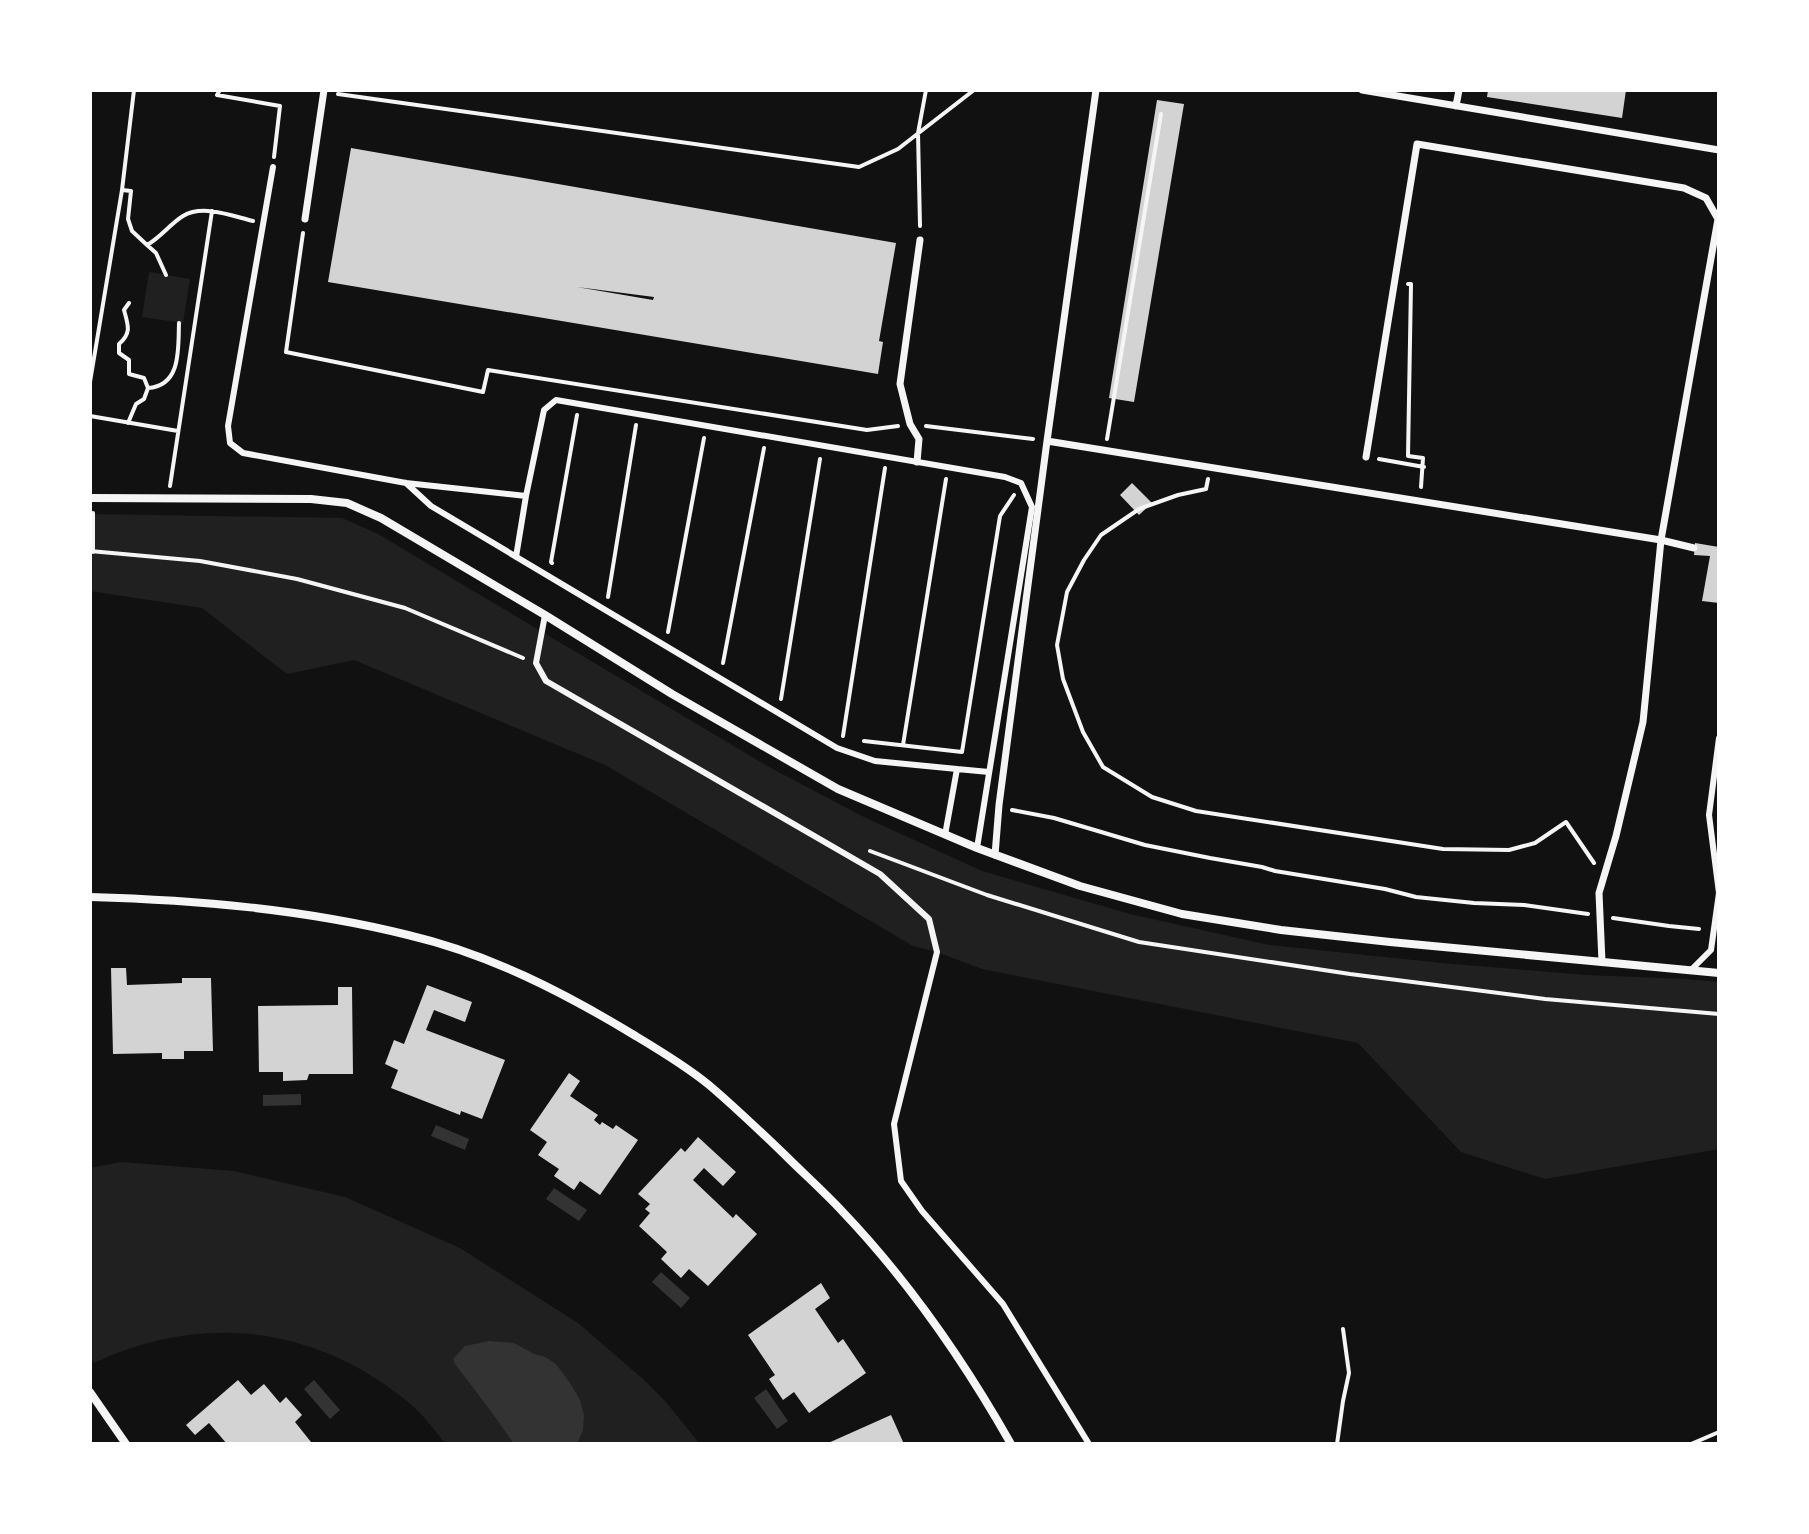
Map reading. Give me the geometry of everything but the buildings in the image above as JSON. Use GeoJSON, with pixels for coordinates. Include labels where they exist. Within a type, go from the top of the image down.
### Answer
{"type":"FeatureCollection","features":[{"type":"Feature","properties":{"kind":"street"},"geometry":{"type":"LineString","coordinates":[[995,855],[1047,441],[1096,90]]}},
{"type":"Feature","properties":{"kind":"street"},"geometry":{"type":"LineString","coordinates":[[1362,90],[1391,92],[1456,106],[1719,150]]}},
{"type":"Feature","properties":{"kind":"street"},"geometry":{"type":"LineString","coordinates":[[1456,106],[1459,90]]}},
{"type":"Feature","properties":{"kind":"street"},"geometry":{"type":"LineString","coordinates":[[305,219],[324,91]]}},
{"type":"Feature","properties":{"kind":"street"},"geometry":{"type":"LineString","coordinates":[[1366,457],[1417,144],[1684,188],[1706,198],[1718,219],[1661,540],[1643,722],[1599,893],[1602,962]]}},
{"type":"Feature","properties":{"kind":"street"},"geometry":{"type":"LineString","coordinates":[[917,462],[919,439],[910,424],[900,384],[920,240]]}},
{"type":"Feature","properties":{"kind":"street"},"geometry":{"type":"LineString","coordinates":[[1047,441],[1661,540],[1694,548]]}},
{"type":"Feature","properties":{"kind":"street"},"geometry":{"type":"LineString","coordinates":[[92,498],[311,499],[347,503],[381,518],[672,694],[838,789],[977,848],[1080,886],[1182,914],[1281,930],[1719,973]]}},
{"type":"Feature","properties":{"kind":"street"},"geometry":{"type":"LineString","coordinates":[[90,897],[155,899],[259,909],[409,935],[460,950],[524,975],[589,1007],[708,1083],[841,1210],[928,1317],[989,1405],[1011,1444]]}},
{"type":"Feature","properties":{"kind":"street"},"geometry":{"type":"LineString","coordinates":[[90,1392],[126,1444]]}},
{"type":"Feature","properties":{"kind":"lane"},"geometry":{"type":"LineString","coordinates":[[273,167],[228,426],[230,443],[243,453],[406,483],[526,496]]}},
{"type":"Feature","properties":{"kind":"lane"},"geometry":{"type":"LineString","coordinates":[[516,557],[544,410],[556,400],[1005,477],[1021,483],[1032,507],[977,848]]}},
{"type":"Feature","properties":{"kind":"lane"},"geometry":{"type":"LineString","coordinates":[[406,483],[431,506],[837,748],[875,761],[989,772]]}},
{"type":"Feature","properties":{"kind":"lane"},"geometry":{"type":"LineString","coordinates":[[545,615],[536,663],[546,681],[880,874],[929,919],[937,952],[894,1124],[901,1181],[922,1211],[1003,1304],[1089,1444]]}},
{"type":"Feature","properties":{"kind":"lane"},"geometry":{"type":"LineString","coordinates":[[1691,970],[1711,950],[1719,893],[1709,815],[1719,738]]}},
{"type":"Feature","properties":{"kind":"lane"},"geometry":{"type":"LineString","coordinates":[[945,835],[957,769]]}},
{"type":"Feature","properties":{"kind":"path"},"geometry":{"type":"LineString","coordinates":[[90,382],[122,190],[134,90]]}},
{"type":"Feature","properties":{"kind":"path"},"geometry":{"type":"LineString","coordinates":[[220,90],[217,95],[280,106],[273,167]]}},
{"type":"Feature","properties":{"kind":"path"},"geometry":{"type":"LineString","coordinates":[[920,240],[918,133],[926,90]]}},
{"type":"Feature","properties":{"kind":"path"},"geometry":{"type":"LineString","coordinates":[[324,91],[859,167],[898,149],[974,90]]}},
{"type":"Feature","properties":{"kind":"path"},"geometry":{"type":"LineString","coordinates":[[1105,450],[1161,114]]}},
{"type":"Feature","properties":{"kind":"path"},"geometry":{"type":"LineString","coordinates":[[122,190],[131,191],[128,219],[132,231],[156,253],[166,275]]}},
{"type":"Feature","properties":{"kind":"path"},"geometry":{"type":"LineString","coordinates":[[147,245],[186,214],[212,211],[263,224]]}},
{"type":"Feature","properties":{"kind":"path"},"geometry":{"type":"LineString","coordinates":[[168,499],[212,211]]}},
{"type":"Feature","properties":{"kind":"path"},"geometry":{"type":"LineString","coordinates":[[305,219],[286,352],[483,392],[488,370],[867,430],[910,424],[1047,441]]}},
{"type":"Feature","properties":{"kind":"path"},"geometry":{"type":"LineString","coordinates":[[1394,281],[1411,284],[1408,456],[1423,458],[1418,501]]}},
{"type":"Feature","properties":{"kind":"path"},"geometry":{"type":"LineString","coordinates":[[128,423],[136,404],[144,399],[148,388],[144,378],[129,374],[129,360],[119,353],[119,344],[126,338],[129,328],[124,310],[129,303]]}},
{"type":"Feature","properties":{"kind":"path"},"geometry":{"type":"LineString","coordinates":[[148,388],[155,387],[174,371],[178,360],[179,323]]}},
{"type":"Feature","properties":{"kind":"path"},"geometry":{"type":"LineString","coordinates":[[564,570],[551,562],[583,385]]}},
{"type":"Feature","properties":{"kind":"path"},"geometry":{"type":"LineString","coordinates":[[598,591],[608,597],[641,394]]}},
{"type":"Feature","properties":{"kind":"path"},"geometry":{"type":"LineString","coordinates":[[656,626],[668,632],[710,405]]}},
{"type":"Feature","properties":{"kind":"path"},"geometry":{"type":"LineString","coordinates":[[712,659],[722,665],[770,415]]}},
{"type":"Feature","properties":{"kind":"path"},"geometry":{"type":"LineString","coordinates":[[90,416],[178,431]]}},
{"type":"Feature","properties":{"kind":"path"},"geometry":{"type":"LineString","coordinates":[[770,694],[781,701],[826,424]]}},
{"type":"Feature","properties":{"kind":"path"},"geometry":{"type":"LineString","coordinates":[[831,731],[843,738],[887,457]]}},
{"type":"Feature","properties":{"kind":"path"},"geometry":{"type":"LineString","coordinates":[[1366,457],[1424,467]]}},
{"type":"Feature","properties":{"kind":"path"},"geometry":{"type":"LineString","coordinates":[[903,745],[947,467]]}},
{"type":"Feature","properties":{"kind":"path"},"geometry":{"type":"LineString","coordinates":[[1211,467],[1206,489],[1139,509],[1101,535],[1067,592],[1057,645],[1063,679],[1083,732],[1103,767],[1152,797],[1196,811],[1443,849],[1509,850],[1535,843],[1566,822],[1605,878]]}},
{"type":"Feature","properties":{"kind":"path"},"geometry":{"type":"LineString","coordinates":[[857,740],[962,752],[1000,516],[1021,483]]}},
{"type":"Feature","properties":{"kind":"path"},"geometry":{"type":"LineString","coordinates":[[92,498],[92,551],[200,561],[297,579],[405,608],[507,652]]}},
{"type":"Feature","properties":{"kind":"path"},"geometry":{"type":"LineString","coordinates":[[999,805],[1145,845],[1275,871],[1416,897],[1524,905],[1597,916]]}},
{"type":"Feature","properties":{"kind":"path"},"geometry":{"type":"LineString","coordinates":[[1611,918],[1714,930]]}},
{"type":"Feature","properties":{"kind":"path"},"geometry":{"type":"LineString","coordinates":[[1337,1444],[1349,1373],[1343,1329]]}},
{"type":"Feature","properties":{"kind":"path"},"geometry":{"type":"LineString","coordinates":[[1691,1444],[1719,1432]]}},
{"type":"Feature","properties":{"kind":"shaded area"},"geometry":{"type":"Polygon","coordinates":[[[149,272],[190,279],[183,323],[142,317],[149,272]]]}},
{"type":"Feature","properties":{"kind":"shaded area"},"geometry":{"type":"Polygon","coordinates":[[[90,514],[342,518],[378,534],[769,767],[864,817],[982,871],[1130,914],[1269,945],[1586,975],[1719,982],[1719,1149],[1545,1179],[1461,1152],[1358,1043],[982,969],[913,946],[605,765],[354,660],[287,674],[202,608],[90,591],[90,514]]]}},
{"type":"Feature","properties":{"kind":"shaded area"},"geometry":{"type":"Polygon","coordinates":[[[301,1094],[301,1105],[263,1106],[263,1095],[301,1094]]]}},
{"type":"Feature","properties":{"kind":"shaded area"},"geometry":{"type":"Polygon","coordinates":[[[436,1125],[469,1139],[465,1150],[431,1136],[436,1125]]]}},
{"type":"Feature","properties":{"kind":"shaded area"},"geometry":{"type":"Polygon","coordinates":[[[121,1162],[234,1171],[345,1197],[460,1248],[578,1323],[642,1378],[700,1444],[446,1444],[414,1407],[373,1377],[336,1357],[297,1343],[258,1335],[217,1333],[176,1337],[135,1347],[94,1363],[90,1356],[90,1168],[121,1162]]]}},
{"type":"Feature","properties":{"kind":"shaded area"},"geometry":{"type":"Polygon","coordinates":[[[554,1188],[587,1210],[579,1221],[546,1199],[554,1188]]]}},
{"type":"Feature","properties":{"kind":"shaded area"},"geometry":{"type":"Polygon","coordinates":[[[661,1272],[690,1298],[681,1308],[652,1282],[661,1272]]]}},
{"type":"Feature","properties":{"kind":"shaded area"},"geometry":{"type":"Polygon","coordinates":[[[489,1341],[514,1343],[556,1364],[580,1400],[584,1416],[583,1430],[577,1444],[514,1444],[453,1359],[465,1346],[489,1341]]]}},
{"type":"Feature","properties":{"kind":"shaded area"},"geometry":{"type":"Polygon","coordinates":[[[314,1380],[340,1410],[330,1419],[304,1389],[314,1380]]]}},
{"type":"Feature","properties":{"kind":"shaded area"},"geometry":{"type":"Polygon","coordinates":[[[766,1389],[788,1421],[777,1429],[754,1398],[766,1389]]]}}]}
